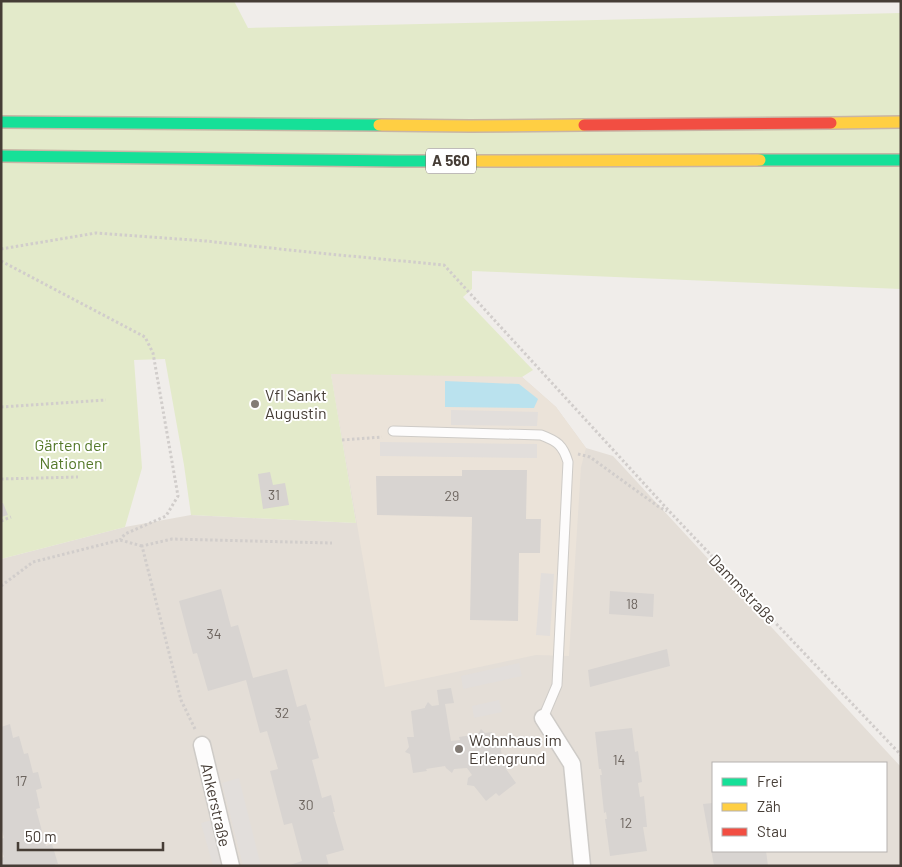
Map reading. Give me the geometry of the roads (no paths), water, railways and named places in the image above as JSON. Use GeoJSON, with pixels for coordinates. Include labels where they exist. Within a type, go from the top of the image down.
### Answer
{"type":"FeatureCollection","features":[{"type":"Feature","properties":{"kind":"highway","name":"A 560"},"geometry":{"type":"LineString","coordinates":[[1,122],[480,126],[901,122]]}},
{"type":"Feature","properties":{"kind":"highway","name":"A 560"},"geometry":{"type":"LineString","coordinates":[[1,156],[396,161],[901,160]]}},
{"type":"Feature","properties":{"kind":"street"},"geometry":{"type":"LineString","coordinates":[[543,718],[572,764],[582,866]]}},
{"type":"Feature","properties":{"kind":"street","name":"Ankerstraße"},"geometry":{"type":"LineString","coordinates":[[202,745],[230,866]]}},
{"type":"Feature","properties":{"kind":"lane"},"geometry":{"type":"LineString","coordinates":[[393,431],[541,435],[554,440],[565,451],[568,462],[557,685],[543,718]]}},
{"type":"Feature","properties":{"kind":"water"},"geometry":{"type":"Polygon","coordinates":[[[445,381],[519,384],[538,399],[534,408],[445,407],[445,381]]]}},
{"type":"Feature","properties":{"kind":"place","name":"Vfl Sankt Augustin"},"geometry":{"type":"Point","coordinates":[255,404]}},
{"type":"Feature","properties":{"kind":"place","name":"Wohnhaus im Erlengrund"},"geometry":{"type":"Point","coordinates":[459,749]}},
{"type":"Feature","properties":{"kind":"park label","name":"Gärten der Nationen"},"geometry":{"type":"Point","coordinates":[71,454]}}]}
